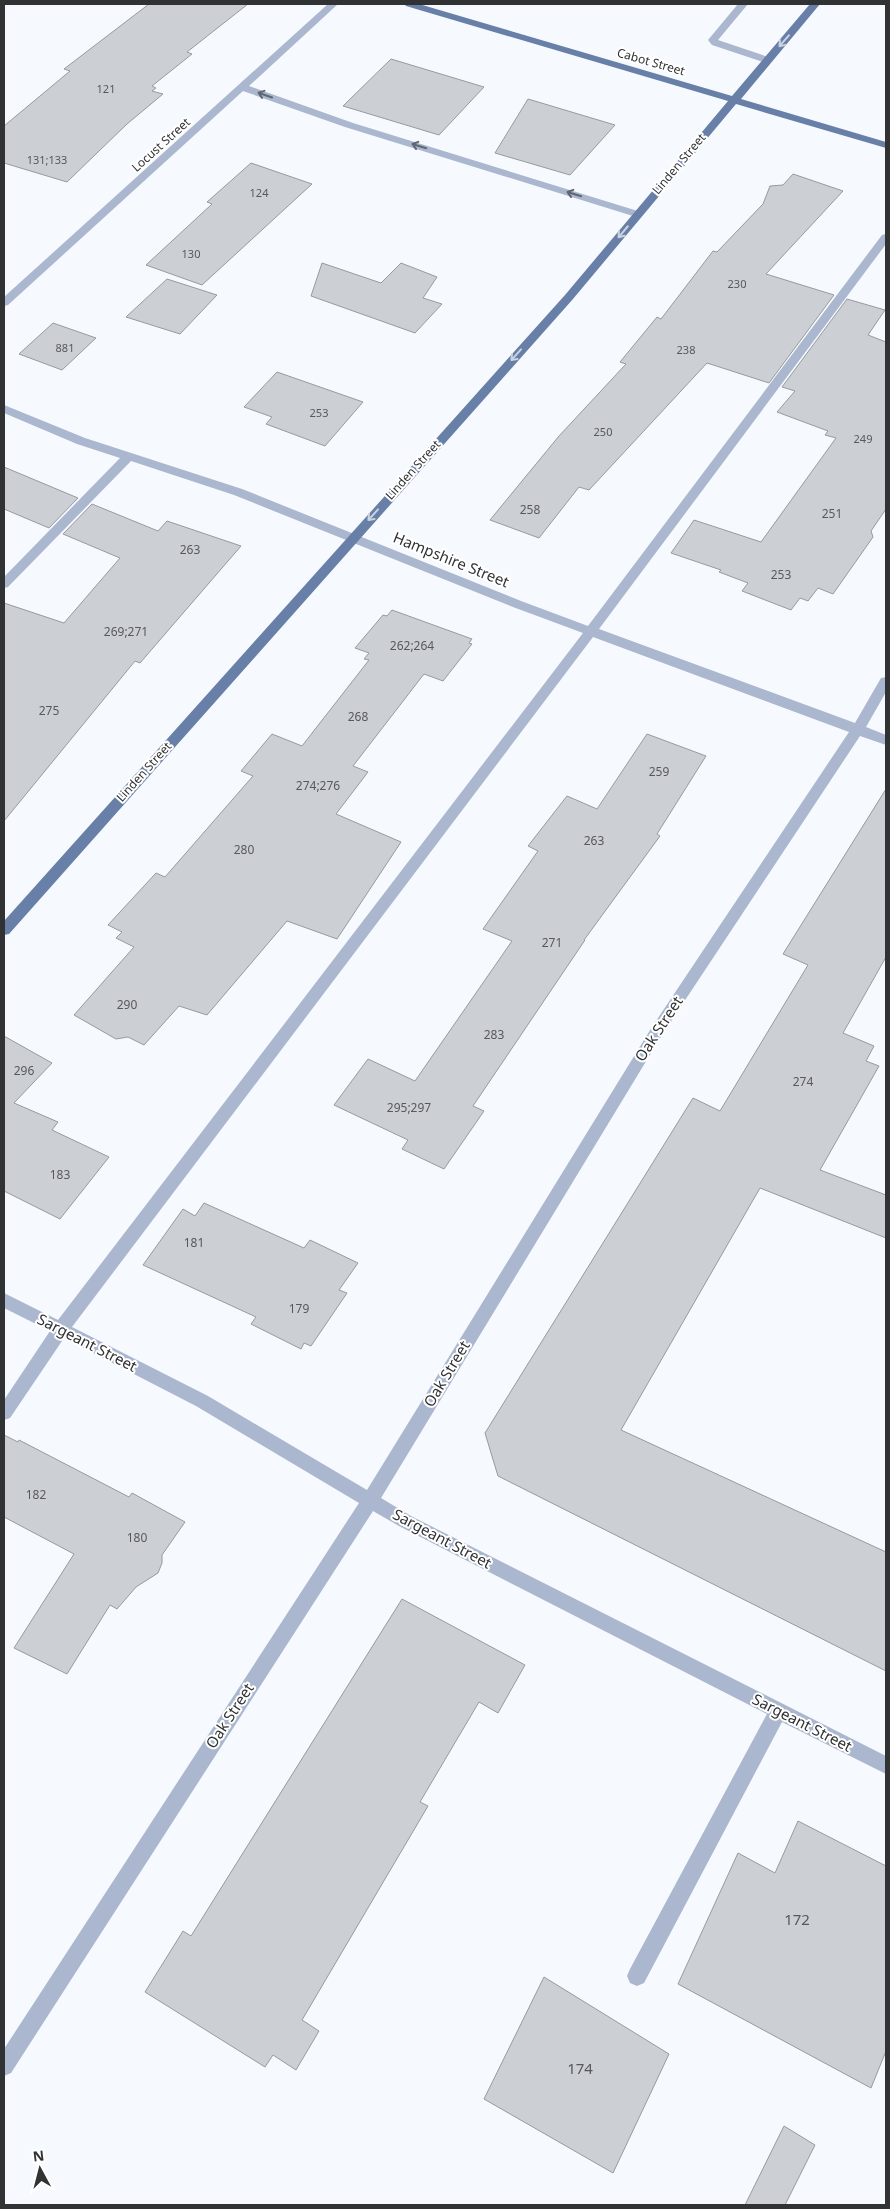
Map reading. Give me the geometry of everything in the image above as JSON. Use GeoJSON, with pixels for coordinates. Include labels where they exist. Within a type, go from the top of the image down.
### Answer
{"type":"FeatureCollection","features":[{"type":"Feature","properties":{"kind":"main road","name":"Cabot Street"},"geometry":{"type":"LineString","coordinates":[[409,4],[886,145]]}},
{"type":"Feature","properties":{"kind":"main road","name":"Linden Street"},"geometry":{"type":"LineString","coordinates":[[4,930],[569,296],[733,99],[816,4]]}},
{"type":"Feature","properties":{"kind":"street","name":"Locust Street"},"geometry":{"type":"LineString","coordinates":[[4,303],[334,4]]}},
{"type":"Feature","properties":{"kind":"street"},"geometry":{"type":"LineString","coordinates":[[743,4],[713,40],[716,43],[768,60]]}},
{"type":"Feature","properties":{"kind":"street"},"geometry":{"type":"LineString","coordinates":[[242,87],[349,125],[637,214]]}},
{"type":"Feature","properties":{"kind":"street"},"geometry":{"type":"LineString","coordinates":[[4,1412],[61,1329],[589,631],[689,502],[886,237]]}},
{"type":"Feature","properties":{"kind":"street","name":"Hampshire Street"},"geometry":{"type":"LineString","coordinates":[[4,409],[81,441],[238,492],[517,604],[886,740]]}},
{"type":"Feature","properties":{"kind":"street"},"geometry":{"type":"LineString","coordinates":[[4,584],[129,456]]}},
{"type":"Feature","properties":{"kind":"street","name":"Oak Street"},"geometry":{"type":"LineString","coordinates":[[4,2066],[370,1500],[657,1031],[858,729],[886,681]]}},
{"type":"Feature","properties":{"kind":"street","name":"Sargeant Street"},"geometry":{"type":"LineString","coordinates":[[4,1300],[202,1401],[414,1526],[886,1765]]}},
{"type":"Feature","properties":{"kind":"street"},"geometry":{"type":"LineString","coordinates":[[637,1976],[778,1711]]}},
{"type":"Feature","properties":{"kind":"building"},"geometry":{"type":"Polygon","coordinates":[[[149,4],[248,4],[187,52],[192,54],[152,86],[156,88],[152,91],[163,94],[127,124],[67,182],[4,163],[4,126],[70,71],[64,69],[149,4]]]}},
{"type":"Feature","properties":{"kind":"building"},"geometry":{"type":"Polygon","coordinates":[[[391,59],[484,87],[439,135],[343,106],[391,59]]]}},
{"type":"Feature","properties":{"kind":"building"},"geometry":{"type":"Polygon","coordinates":[[[528,99],[615,125],[570,175],[495,153],[528,99]]]}},
{"type":"Feature","properties":{"kind":"building"},"geometry":{"type":"Polygon","coordinates":[[[251,163],[312,184],[202,285],[146,265],[212,204],[207,202],[251,163]]]}},
{"type":"Feature","properties":{"kind":"building"},"geometry":{"type":"Polygon","coordinates":[[[793,174],[843,191],[766,274],[834,295],[769,383],[707,363],[589,490],[579,487],[539,538],[490,520],[559,436],[626,364],[620,362],[657,317],[661,319],[713,251],[717,252],[763,204],[770,186],[783,185],[793,174]]]}},
{"type":"Feature","properties":{"kind":"building"},"geometry":{"type":"Polygon","coordinates":[[[322,263],[381,283],[401,263],[437,277],[423,298],[442,304],[415,333],[311,296],[322,263]]]}},
{"type":"Feature","properties":{"kind":"building"},"geometry":{"type":"Polygon","coordinates":[[[167,279],[217,295],[180,334],[126,317],[167,279]]]}},
{"type":"Feature","properties":{"kind":"building"},"geometry":{"type":"Polygon","coordinates":[[[847,299],[885,310],[868,335],[886,342],[886,509],[871,531],[873,537],[833,594],[818,588],[808,601],[800,598],[791,610],[742,591],[748,583],[719,572],[721,570],[671,553],[694,520],[761,542],[836,438],[825,435],[828,431],[777,412],[795,391],[782,387],[847,299]]]}},
{"type":"Feature","properties":{"kind":"building"},"geometry":{"type":"Polygon","coordinates":[[[53,323],[96,338],[62,370],[19,354],[53,323]]]}},
{"type":"Feature","properties":{"kind":"building"},"geometry":{"type":"Polygon","coordinates":[[[277,372],[363,402],[325,446],[266,424],[272,417],[244,407],[277,372]]]}},
{"type":"Feature","properties":{"kind":"building"},"geometry":{"type":"Polygon","coordinates":[[[4,467],[78,498],[49,528],[4,509],[4,467]]]}},
{"type":"Feature","properties":{"kind":"building"},"geometry":{"type":"Polygon","coordinates":[[[92,504],[158,531],[167,521],[241,546],[140,663],[135,661],[4,821],[4,603],[64,623],[120,558],[63,534],[92,504]]]}},
{"type":"Feature","properties":{"kind":"building"},"geometry":{"type":"Polygon","coordinates":[[[392,610],[472,639],[469,643],[472,644],[443,681],[424,674],[353,766],[368,772],[336,814],[401,842],[337,939],[287,921],[207,1015],[179,1006],[144,1045],[128,1037],[116,1039],[74,1015],[134,947],[116,938],[122,932],[108,925],[156,873],[165,877],[253,776],[241,771],[272,734],[302,746],[369,660],[364,659],[369,653],[355,648],[383,615],[387,616],[392,610]]]}},
{"type":"Feature","properties":{"kind":"building"},"geometry":{"type":"Polygon","coordinates":[[[647,734],[706,756],[657,834],[660,836],[584,940],[473,1106],[484,1111],[444,1169],[402,1149],[408,1140],[334,1105],[368,1059],[415,1081],[512,941],[483,929],[538,851],[528,846],[567,796],[597,809],[647,734]]]}},
{"type":"Feature","properties":{"kind":"building"},"geometry":{"type":"Polygon","coordinates":[[[886,789],[886,957],[843,1033],[874,1046],[866,1061],[879,1066],[820,1170],[886,1195],[886,1238],[760,1188],[621,1430],[886,1552],[886,1671],[498,1476],[485,1433],[693,1098],[720,1111],[808,965],[783,954],[886,789]]]}},
{"type":"Feature","properties":{"kind":"building"},"geometry":{"type":"Polygon","coordinates":[[[4,1036],[52,1063],[14,1103],[58,1122],[52,1130],[109,1157],[60,1219],[4,1191],[4,1036]]]}},
{"type":"Feature","properties":{"kind":"building"},"geometry":{"type":"Polygon","coordinates":[[[204,1203],[304,1248],[310,1240],[358,1263],[339,1290],[347,1293],[311,1346],[304,1343],[301,1349],[251,1324],[256,1317],[143,1265],[183,1209],[195,1216],[204,1203]]]}},
{"type":"Feature","properties":{"kind":"building"},"geometry":{"type":"Polygon","coordinates":[[[4,1435],[18,1442],[19,1440],[129,1497],[132,1493],[185,1522],[162,1555],[162,1563],[158,1573],[136,1587],[117,1609],[110,1605],[67,1674],[14,1648],[74,1554],[4,1517],[4,1435]]]}},
{"type":"Feature","properties":{"kind":"building"},"geometry":{"type":"Polygon","coordinates":[[[402,1599],[525,1665],[498,1713],[479,1702],[420,1802],[428,1806],[302,2020],[319,2031],[296,2070],[273,2055],[265,2067],[145,1992],[183,1931],[191,1936],[402,1599]]]}},
{"type":"Feature","properties":{"kind":"building"},"geometry":{"type":"Polygon","coordinates":[[[798,1821],[886,1866],[886,2051],[871,2088],[678,1984],[738,1853],[775,1873],[798,1821]]]}},
{"type":"Feature","properties":{"kind":"building"},"geometry":{"type":"Polygon","coordinates":[[[544,1977],[669,2054],[613,2173],[484,2099],[544,1977]]]}},
{"type":"Feature","properties":{"kind":"building"},"geometry":{"type":"Polygon","coordinates":[[[784,2126],[815,2145],[785,2205],[745,2205],[784,2126]]]}}]}
